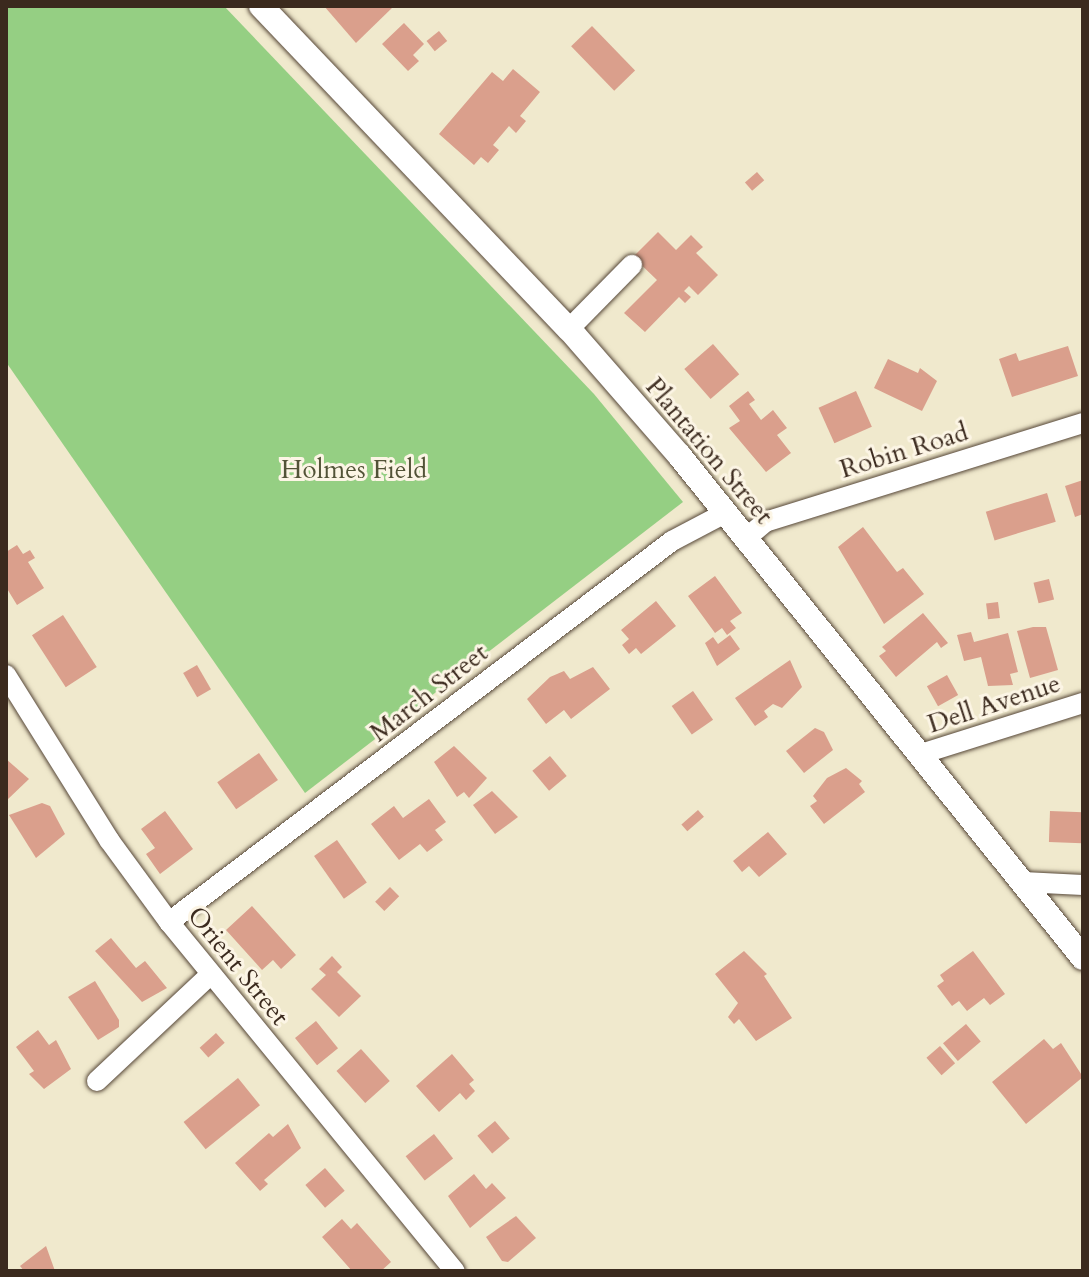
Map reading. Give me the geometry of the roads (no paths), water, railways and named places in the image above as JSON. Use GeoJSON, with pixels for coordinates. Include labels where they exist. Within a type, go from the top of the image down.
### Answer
{"type":"FeatureCollection","features":[{"type":"Feature","properties":{"kind":"street","name":"Plantation Street"},"geometry":{"type":"LineString","coordinates":[[269,8],[569,329],[725,513],[1083,958]]}},
{"type":"Feature","properties":{"kind":"street"},"geometry":{"type":"LineString","coordinates":[[569,329],[632,265]]}},
{"type":"Feature","properties":{"kind":"street","name":"Robin Road"},"geometry":{"type":"LineString","coordinates":[[745,539],[765,522],[1083,423]]}},
{"type":"Feature","properties":{"kind":"street","name":"March Street"},"geometry":{"type":"LineString","coordinates":[[169,922],[672,541],[725,513]]}},
{"type":"Feature","properties":{"kind":"street","name":"Orient Street"},"geometry":{"type":"LineString","coordinates":[[6,675],[109,840],[169,922],[455,1271]]}},
{"type":"Feature","properties":{"kind":"street","name":"Dell Avenue"},"geometry":{"type":"LineString","coordinates":[[921,754],[1083,703]]}},
{"type":"Feature","properties":{"kind":"street"},"geometry":{"type":"LineString","coordinates":[[1023,882],[1083,885]]}},
{"type":"Feature","properties":{"kind":"street"},"geometry":{"type":"LineString","coordinates":[[97,1081],[211,974]]}},
{"type":"Feature","properties":{"kind":"park label","name":"Holmes Field"},"geometry":{"type":"Point","coordinates":[354,470]}}]}
